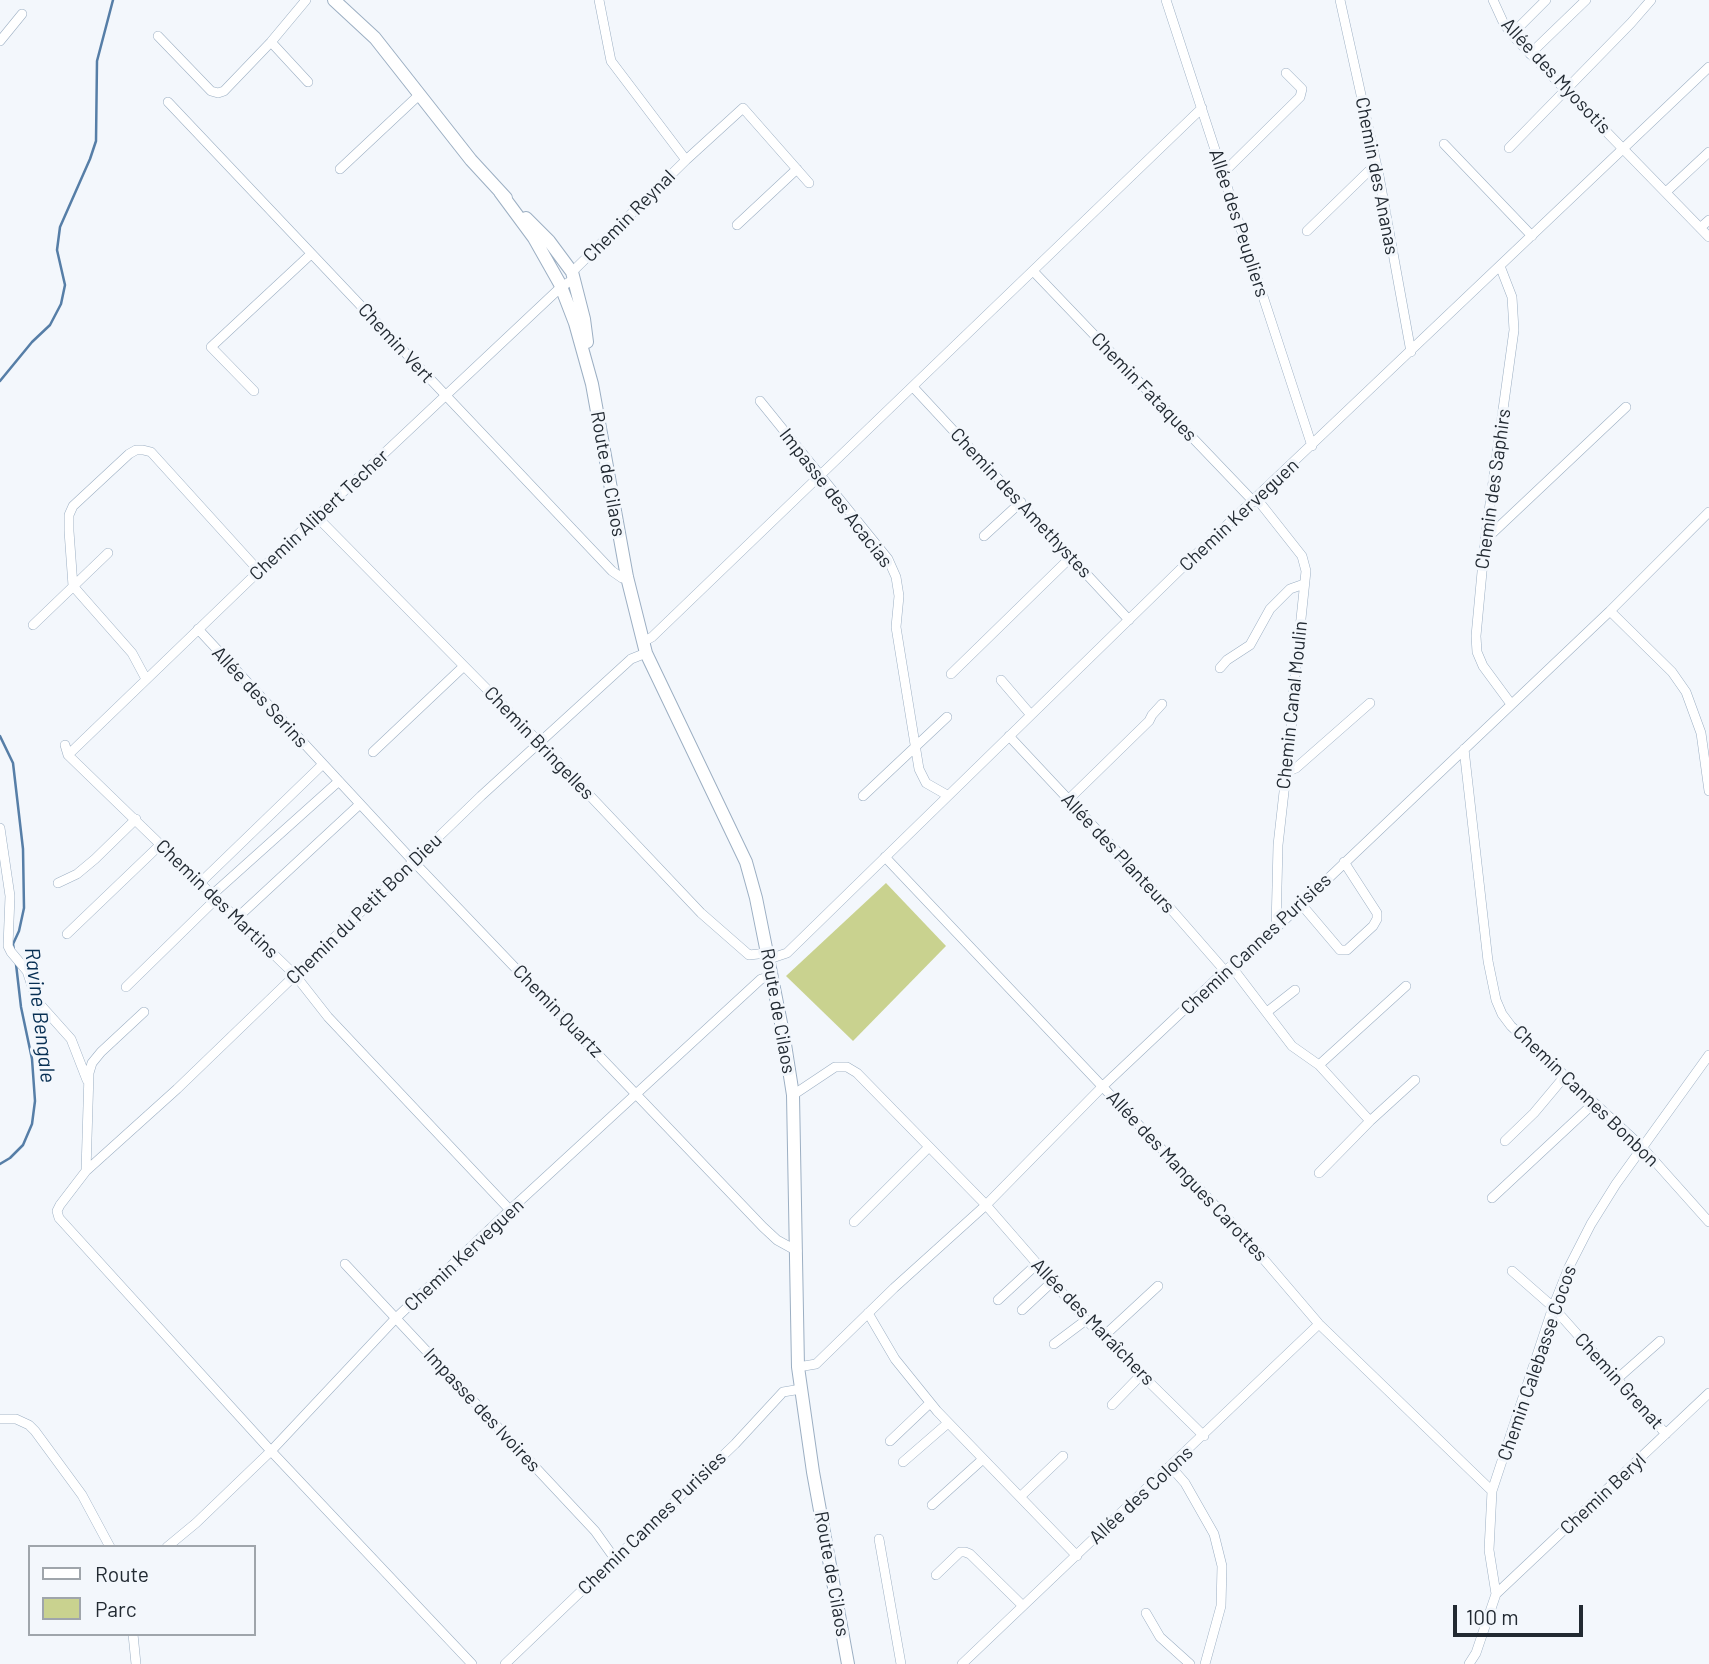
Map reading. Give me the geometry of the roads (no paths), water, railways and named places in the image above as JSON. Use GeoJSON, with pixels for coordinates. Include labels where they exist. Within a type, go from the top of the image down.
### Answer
{"type":"FeatureCollection","features":[{"type":"Feature","properties":{"kind":"main road","name":"Route de Cilaos"},"geometry":{"type":"LineString","coordinates":[[334,0],[375,38],[471,160],[530,227],[549,241],[573,276],[584,319],[592,384],[627,577],[645,647],[658,682],[746,862],[772,976],[793,1095],[798,1367],[813,1472],[848,1664]]}},
{"type":"Feature","properties":{"kind":"main road","name":"Route de Cilaos"},"geometry":{"type":"LineString","coordinates":[[530,227],[561,287],[575,323],[592,384]]}},
{"type":"Feature","properties":{"kind":"street"},"geometry":{"type":"LineString","coordinates":[[158,37],[211,91],[218,93],[224,91],[271,42],[306,0]]}},
{"type":"Feature","properties":{"kind":"street"},"geometry":{"type":"LineString","coordinates":[[599,0],[611,61],[686,160]]}},
{"type":"Feature","properties":{"kind":"street","name":"Allée des Peupliers"},"geometry":{"type":"LineString","coordinates":[[1166,0],[1312,446]]}},
{"type":"Feature","properties":{"kind":"street","name":"Chemin des Ananas"},"geometry":{"type":"LineString","coordinates":[[1340,0],[1376,164],[1411,352]]}},
{"type":"Feature","properties":{"kind":"street","name":"Allée des Myosotis"},"geometry":{"type":"LineString","coordinates":[[1493,0],[1504,24],[1512,34],[1709,237]]}},
{"type":"Feature","properties":{"kind":"street"},"geometry":{"type":"LineString","coordinates":[[1512,34],[1546,0]]}},
{"type":"Feature","properties":{"kind":"street"},"geometry":{"type":"LineString","coordinates":[[1531,54],[1586,0]]}},
{"type":"Feature","properties":{"kind":"street"},"geometry":{"type":"LineString","coordinates":[[1509,148],[1651,0]]}},
{"type":"Feature","properties":{"kind":"street"},"geometry":{"type":"LineString","coordinates":[[1,38],[22,14]]}},
{"type":"Feature","properties":{"kind":"street"},"geometry":{"type":"LineString","coordinates":[[271,42],[308,82]]}},
{"type":"Feature","properties":{"kind":"street","name":"Chemin Kerveguen"},"geometry":{"type":"LineString","coordinates":[[768,956],[787,953],[1129,620],[1709,67]]}},
{"type":"Feature","properties":{"kind":"street"},"geometry":{"type":"LineString","coordinates":[[1223,173],[1300,97],[1302,89],[1286,73]]}},
{"type":"Feature","properties":{"kind":"street"},"geometry":{"type":"LineString","coordinates":[[340,169],[419,94]]}},
{"type":"Feature","properties":{"kind":"street","name":"Chemin Vert"},"geometry":{"type":"LineString","coordinates":[[168,102],[612,571],[622,578],[627,577]]}},
{"type":"Feature","properties":{"kind":"street","name":"Chemin Reynal"},"geometry":{"type":"LineString","coordinates":[[573,276],[686,160],[743,108],[797,169]]}},
{"type":"Feature","properties":{"kind":"street","name":"Chemin du Petit Bon Dieu"},"geometry":{"type":"LineString","coordinates":[[271,1451],[59,1218],[57,1212],[60,1205],[86,1171],[177,1089],[481,796],[645,647],[652,637],[821,473],[1034,272],[1202,108]]}},
{"type":"Feature","properties":{"kind":"street"},"geometry":{"type":"LineString","coordinates":[[1444,144],[1532,236]]}},
{"type":"Feature","properties":{"kind":"street"},"geometry":{"type":"LineString","coordinates":[[1666,192],[1709,152]]}},
{"type":"Feature","properties":{"kind":"street"},"geometry":{"type":"LineString","coordinates":[[1307,231],[1376,164]]}},
{"type":"Feature","properties":{"kind":"street"},"geometry":{"type":"LineString","coordinates":[[737,225],[797,169],[809,183]]}},
{"type":"Feature","properties":{"kind":"street"},"geometry":{"type":"LineString","coordinates":[[1700,228],[1709,220]]}},
{"type":"Feature","properties":{"kind":"street"},"geometry":{"type":"LineString","coordinates":[[254,391],[211,347],[312,254]]}},
{"type":"Feature","properties":{"kind":"street","name":"Chemin des Saphirs"},"geometry":{"type":"LineString","coordinates":[[1500,266],[1512,297],[1514,330],[1485,540],[1476,636],[1477,652],[1483,666],[1511,704]]}},
{"type":"Feature","properties":{"kind":"street","name":"Chemin Fataques"},"geometry":{"type":"LineString","coordinates":[[1034,272],[1255,500]]}},
{"type":"Feature","properties":{"kind":"street","name":"Chemin Alibert Techer"},"geometry":{"type":"LineString","coordinates":[[68,755],[573,276]]}},
{"type":"Feature","properties":{"kind":"street","name":"Chemin des Amethystes"},"geometry":{"type":"LineString","coordinates":[[913,387],[1129,620]]}},
{"type":"Feature","properties":{"kind":"street","name":"Impasse des Acacias"},"geometry":{"type":"LineString","coordinates":[[760,401],[888,559],[896,577],[899,596],[897,627],[922,779],[947,795]]}},
{"type":"Feature","properties":{"kind":"street"},"geometry":{"type":"LineString","coordinates":[[1485,540],[1626,407]]}},
{"type":"Feature","properties":{"kind":"street"},"geometry":{"type":"LineString","coordinates":[[146,679],[132,653],[73,586],[69,515],[73,506],[136,450],[151,452],[260,571]]}},
{"type":"Feature","properties":{"kind":"street","name":"Chemin Canal Moulin"},"geometry":{"type":"LineString","coordinates":[[1255,500],[1302,556],[1306,571],[1293,695],[1289,771],[1285,783],[1278,845],[1276,928]]}},
{"type":"Feature","properties":{"kind":"street"},"geometry":{"type":"LineString","coordinates":[[984,536],[1021,502]]}},
{"type":"Feature","properties":{"kind":"street","name":"Chemin Cannes Purisies"},"geometry":{"type":"LineString","coordinates":[[798,1367],[816,1364],[986,1205],[1103,1086],[1276,928],[1610,611],[1709,512]]}},
{"type":"Feature","properties":{"kind":"street","name":"Chemin Bringelles"},"geometry":{"type":"LineString","coordinates":[[317,517],[541,744],[701,913],[749,955],[768,956]]}},
{"type":"Feature","properties":{"kind":"street"},"geometry":{"type":"LineString","coordinates":[[33,625],[107,553]]}},
{"type":"Feature","properties":{"kind":"street"},"geometry":{"type":"LineString","coordinates":[[951,674],[1071,557]]}},
{"type":"Feature","properties":{"kind":"street"},"geometry":{"type":"LineString","coordinates":[[1220,667],[1250,645],[1270,609],[1293,586],[1304,584]]}},
{"type":"Feature","properties":{"kind":"street"},"geometry":{"type":"LineString","coordinates":[[1610,611],[1672,672],[1686,692],[1701,733],[1709,791]]}},
{"type":"Feature","properties":{"kind":"street","name":"Allée des Serins"},"geometry":{"type":"LineString","coordinates":[[198,629],[323,764]]}},
{"type":"Feature","properties":{"kind":"street"},"geometry":{"type":"LineString","coordinates":[[373,752],[464,666]]}},
{"type":"Feature","properties":{"kind":"street"},"geometry":{"type":"LineString","coordinates":[[1001,680],[1031,715]]}},
{"type":"Feature","properties":{"kind":"street"},"geometry":{"type":"LineString","coordinates":[[1289,771],[1296,768],[1370,703]]}},
{"type":"Feature","properties":{"kind":"street"},"geometry":{"type":"LineString","coordinates":[[1068,800],[1149,721],[1162,704]]}},
{"type":"Feature","properties":{"kind":"street"},"geometry":{"type":"LineString","coordinates":[[863,796],[947,717]]}},
{"type":"Feature","properties":{"kind":"street","name":"Allée des Planteurs"},"geometry":{"type":"LineString","coordinates":[[1009,736],[1268,1012],[1293,1046],[1319,1065],[1370,1121]]}},
{"type":"Feature","properties":{"kind":"street"},"geometry":{"type":"LineString","coordinates":[[65,745],[68,755]]}},
{"type":"Feature","properties":{"kind":"street","name":"Chemin Cannes Bonbon"},"geometry":{"type":"LineString","coordinates":[[1464,749],[1488,961],[1496,1000],[1502,1014],[1511,1026],[1642,1147],[1709,1222]]}},
{"type":"Feature","properties":{"kind":"street","name":"Chemin des Martins"},"geometry":{"type":"LineString","coordinates":[[68,755],[295,975],[328,1017],[510,1210]]}},
{"type":"Feature","properties":{"kind":"street"},"geometry":{"type":"LineString","coordinates":[[201,882],[323,764]]}},
{"type":"Feature","properties":{"kind":"street","name":"Chemin Quartz"},"geometry":{"type":"LineString","coordinates":[[323,764],[763,1227],[777,1240],[797,1251]]}},
{"type":"Feature","properties":{"kind":"street"},"geometry":{"type":"LineString","coordinates":[[126,987],[215,896],[339,781]]}},
{"type":"Feature","properties":{"kind":"street"},"geometry":{"type":"LineString","coordinates":[[237,918],[360,804]]}},
{"type":"Feature","properties":{"kind":"street"},"geometry":{"type":"LineString","coordinates":[[58,883],[77,874],[136,819]]}},
{"type":"Feature","properties":{"kind":"street"},"geometry":{"type":"LineString","coordinates":[[0,828],[10,897],[8,946],[27,971],[37,1001],[71,1039],[87,1080]]}},
{"type":"Feature","properties":{"kind":"street"},"geometry":{"type":"LineString","coordinates":[[67,934],[161,844]]}},
{"type":"Feature","properties":{"kind":"street","name":"Allée des Mangues Carottes"},"geometry":{"type":"LineString","coordinates":[[885,858],[1103,1086],[1243,1236],[1320,1324],[1492,1491]]}},
{"type":"Feature","properties":{"kind":"street"},"geometry":{"type":"LineString","coordinates":[[1301,904],[1340,950],[1347,950],[1373,926],[1377,912],[1344,862]]}},
{"type":"Feature","properties":{"kind":"street","name":"Chemin Kerveguen"},"geometry":{"type":"LineString","coordinates":[[170,1545],[197,1523],[271,1451],[395,1319],[510,1210],[761,979],[772,976]]}},
{"type":"Feature","properties":{"kind":"street"},"geometry":{"type":"LineString","coordinates":[[1319,1065],[1406,986]]}},
{"type":"Feature","properties":{"kind":"street"},"geometry":{"type":"LineString","coordinates":[[1268,1012],[1295,990]]}},
{"type":"Feature","properties":{"kind":"street"},"geometry":{"type":"LineString","coordinates":[[86,1171],[87,1080],[92,1063],[144,1012]]}},
{"type":"Feature","properties":{"kind":"street","name":"Chemin Calebasse Cocos"},"geometry":{"type":"LineString","coordinates":[[1469,1664],[1476,1653],[1496,1594],[1491,1576],[1489,1550],[1492,1491],[1553,1307],[1569,1267],[1591,1224],[1642,1147],[1709,1055]]}},
{"type":"Feature","properties":{"kind":"street","name":"Allée des Maraîchers"},"geometry":{"type":"LineString","coordinates":[[793,1095],[835,1067],[847,1067],[857,1073],[986,1205],[1086,1320],[1204,1436]]}},
{"type":"Feature","properties":{"kind":"street"},"geometry":{"type":"LineString","coordinates":[[1505,1141],[1534,1113],[1565,1076]]}},
{"type":"Feature","properties":{"kind":"street"},"geometry":{"type":"LineString","coordinates":[[1319,1173],[1415,1080]]}},
{"type":"Feature","properties":{"kind":"street"},"geometry":{"type":"LineString","coordinates":[[1492,1198],[1594,1103]]}},
{"type":"Feature","properties":{"kind":"street"},"geometry":{"type":"LineString","coordinates":[[854,1222],[929,1147]]}},
{"type":"Feature","properties":{"kind":"street","name":"Impasse des Ivoires"},"geometry":{"type":"LineString","coordinates":[[345,1264],[595,1531],[615,1559]]}},
{"type":"Feature","properties":{"kind":"street"},"geometry":{"type":"LineString","coordinates":[[998,1300],[1037,1264]]}},
{"type":"Feature","properties":{"kind":"street","name":"Chemin Grenat"},"geometry":{"type":"LineString","coordinates":[[1512,1271],[1553,1307],[1666,1434]]}},
{"type":"Feature","properties":{"kind":"street"},"geometry":{"type":"LineString","coordinates":[[1021,1310],[1052,1282]]}},
{"type":"Feature","properties":{"kind":"street"},"geometry":{"type":"LineString","coordinates":[[1104,1336],[1158,1286]]}},
{"type":"Feature","properties":{"kind":"street"},"geometry":{"type":"LineString","coordinates":[[868,1313],[895,1359],[930,1403],[1077,1556]]}},
{"type":"Feature","properties":{"kind":"street"},"geometry":{"type":"LineString","coordinates":[[1054,1344],[1086,1320]]}},
{"type":"Feature","properties":{"kind":"street","name":"Allée des Colons"},"geometry":{"type":"LineString","coordinates":[[962,1664],[1320,1324]]}},
{"type":"Feature","properties":{"kind":"street"},"geometry":{"type":"LineString","coordinates":[[1617,1378],[1660,1341]]}},
{"type":"Feature","properties":{"kind":"street"},"geometry":{"type":"LineString","coordinates":[[1112,1405],[1142,1374]]}},
{"type":"Feature","properties":{"kind":"street","name":"Chemin Cannes Purisies"},"geometry":{"type":"LineString","coordinates":[[505,1664],[735,1444],[783,1392],[801,1389]]}},
{"type":"Feature","properties":{"kind":"street","name":"Chemin Beryl"},"geometry":{"type":"LineString","coordinates":[[1496,1594],[1709,1393]]}},
{"type":"Feature","properties":{"kind":"street"},"geometry":{"type":"LineString","coordinates":[[890,1441],[930,1403]]}},
{"type":"Feature","properties":{"kind":"street"},"geometry":{"type":"LineString","coordinates":[[0,1419],[16,1419],[35,1431],[82,1495],[109,1545]]}},
{"type":"Feature","properties":{"kind":"street"},"geometry":{"type":"LineString","coordinates":[[903,1462],[948,1423]]}},
{"type":"Feature","properties":{"kind":"street"},"geometry":{"type":"LineString","coordinates":[[271,1451],[472,1664]]}},
{"type":"Feature","properties":{"kind":"street"},"geometry":{"type":"LineString","coordinates":[[1020,1497],[1063,1456]]}},
{"type":"Feature","properties":{"kind":"street"},"geometry":{"type":"LineString","coordinates":[[932,1504],[983,1459]]}},
{"type":"Feature","properties":{"kind":"street"},"geometry":{"type":"LineString","coordinates":[[1171,1467],[1185,1483],[1214,1534],[1222,1566],[1221,1606],[1205,1664]]}},
{"type":"Feature","properties":{"kind":"street"},"geometry":{"type":"LineString","coordinates":[[879,1539],[901,1664]]}},
{"type":"Feature","properties":{"kind":"street"},"geometry":{"type":"LineString","coordinates":[[936,1575],[960,1552],[970,1553],[1023,1606]]}},
{"type":"Feature","properties":{"kind":"street"},"geometry":{"type":"LineString","coordinates":[[1146,1613],[1160,1637],[1190,1664]]}},
{"type":"Feature","properties":{"kind":"street"},"geometry":{"type":"LineString","coordinates":[[133,1636],[136,1664]]}},
{"type":"Feature","properties":{"kind":"waterway","name":"Ravine Bengale"},"geometry":{"type":"LineString","coordinates":[[0,381],[32,342],[50,325],[61,304],[65,285],[57,250],[60,227],[96,141],[97,61],[113,0]]}},
{"type":"Feature","properties":{"kind":"waterway","name":"Ravine Bengale"},"geometry":{"type":"LineString","coordinates":[[0,736],[13,763],[23,849],[24,908],[13,944],[14,951]]}},
{"type":"Feature","properties":{"kind":"waterway","name":"Ravine Bengale"},"geometry":{"type":"LineString","coordinates":[[0,1164],[23,1145],[32,1124],[35,1101],[32,1059],[21,1007],[16,964]]}}]}
